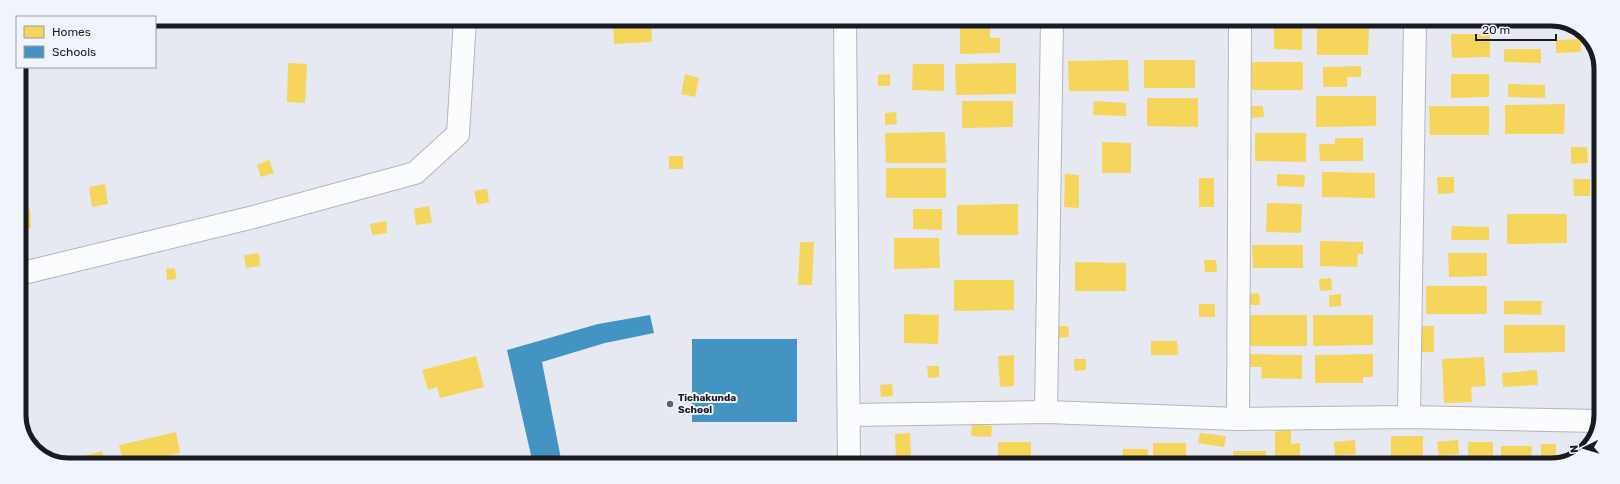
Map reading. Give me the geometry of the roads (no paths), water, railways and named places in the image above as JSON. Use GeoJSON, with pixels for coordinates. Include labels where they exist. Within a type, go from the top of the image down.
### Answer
{"type":"FeatureCollection","features":[{"type":"Feature","properties":{"kind":"street"},"geometry":{"type":"LineString","coordinates":[[26,272],[254,217],[415,173],[458,134],[465,26]]}},
{"type":"Feature","properties":{"kind":"street"},"geometry":{"type":"LineString","coordinates":[[845,26],[849,458]]}},
{"type":"Feature","properties":{"kind":"street"},"geometry":{"type":"LineString","coordinates":[[1046,412],[1052,26]]}},
{"type":"Feature","properties":{"kind":"street"},"geometry":{"type":"LineString","coordinates":[[1238,419],[1240,26]]}},
{"type":"Feature","properties":{"kind":"street"},"geometry":{"type":"LineString","coordinates":[[1409,417],[1415,26]]}},
{"type":"Feature","properties":{"kind":"street"},"geometry":{"type":"LineString","coordinates":[[849,415],[1046,412],[1238,419],[1409,417],[1594,421]]}},
{"type":"Feature","properties":{"kind":"place","name":"Tichakunda School"},"geometry":{"type":"Point","coordinates":[670,404]}}]}
